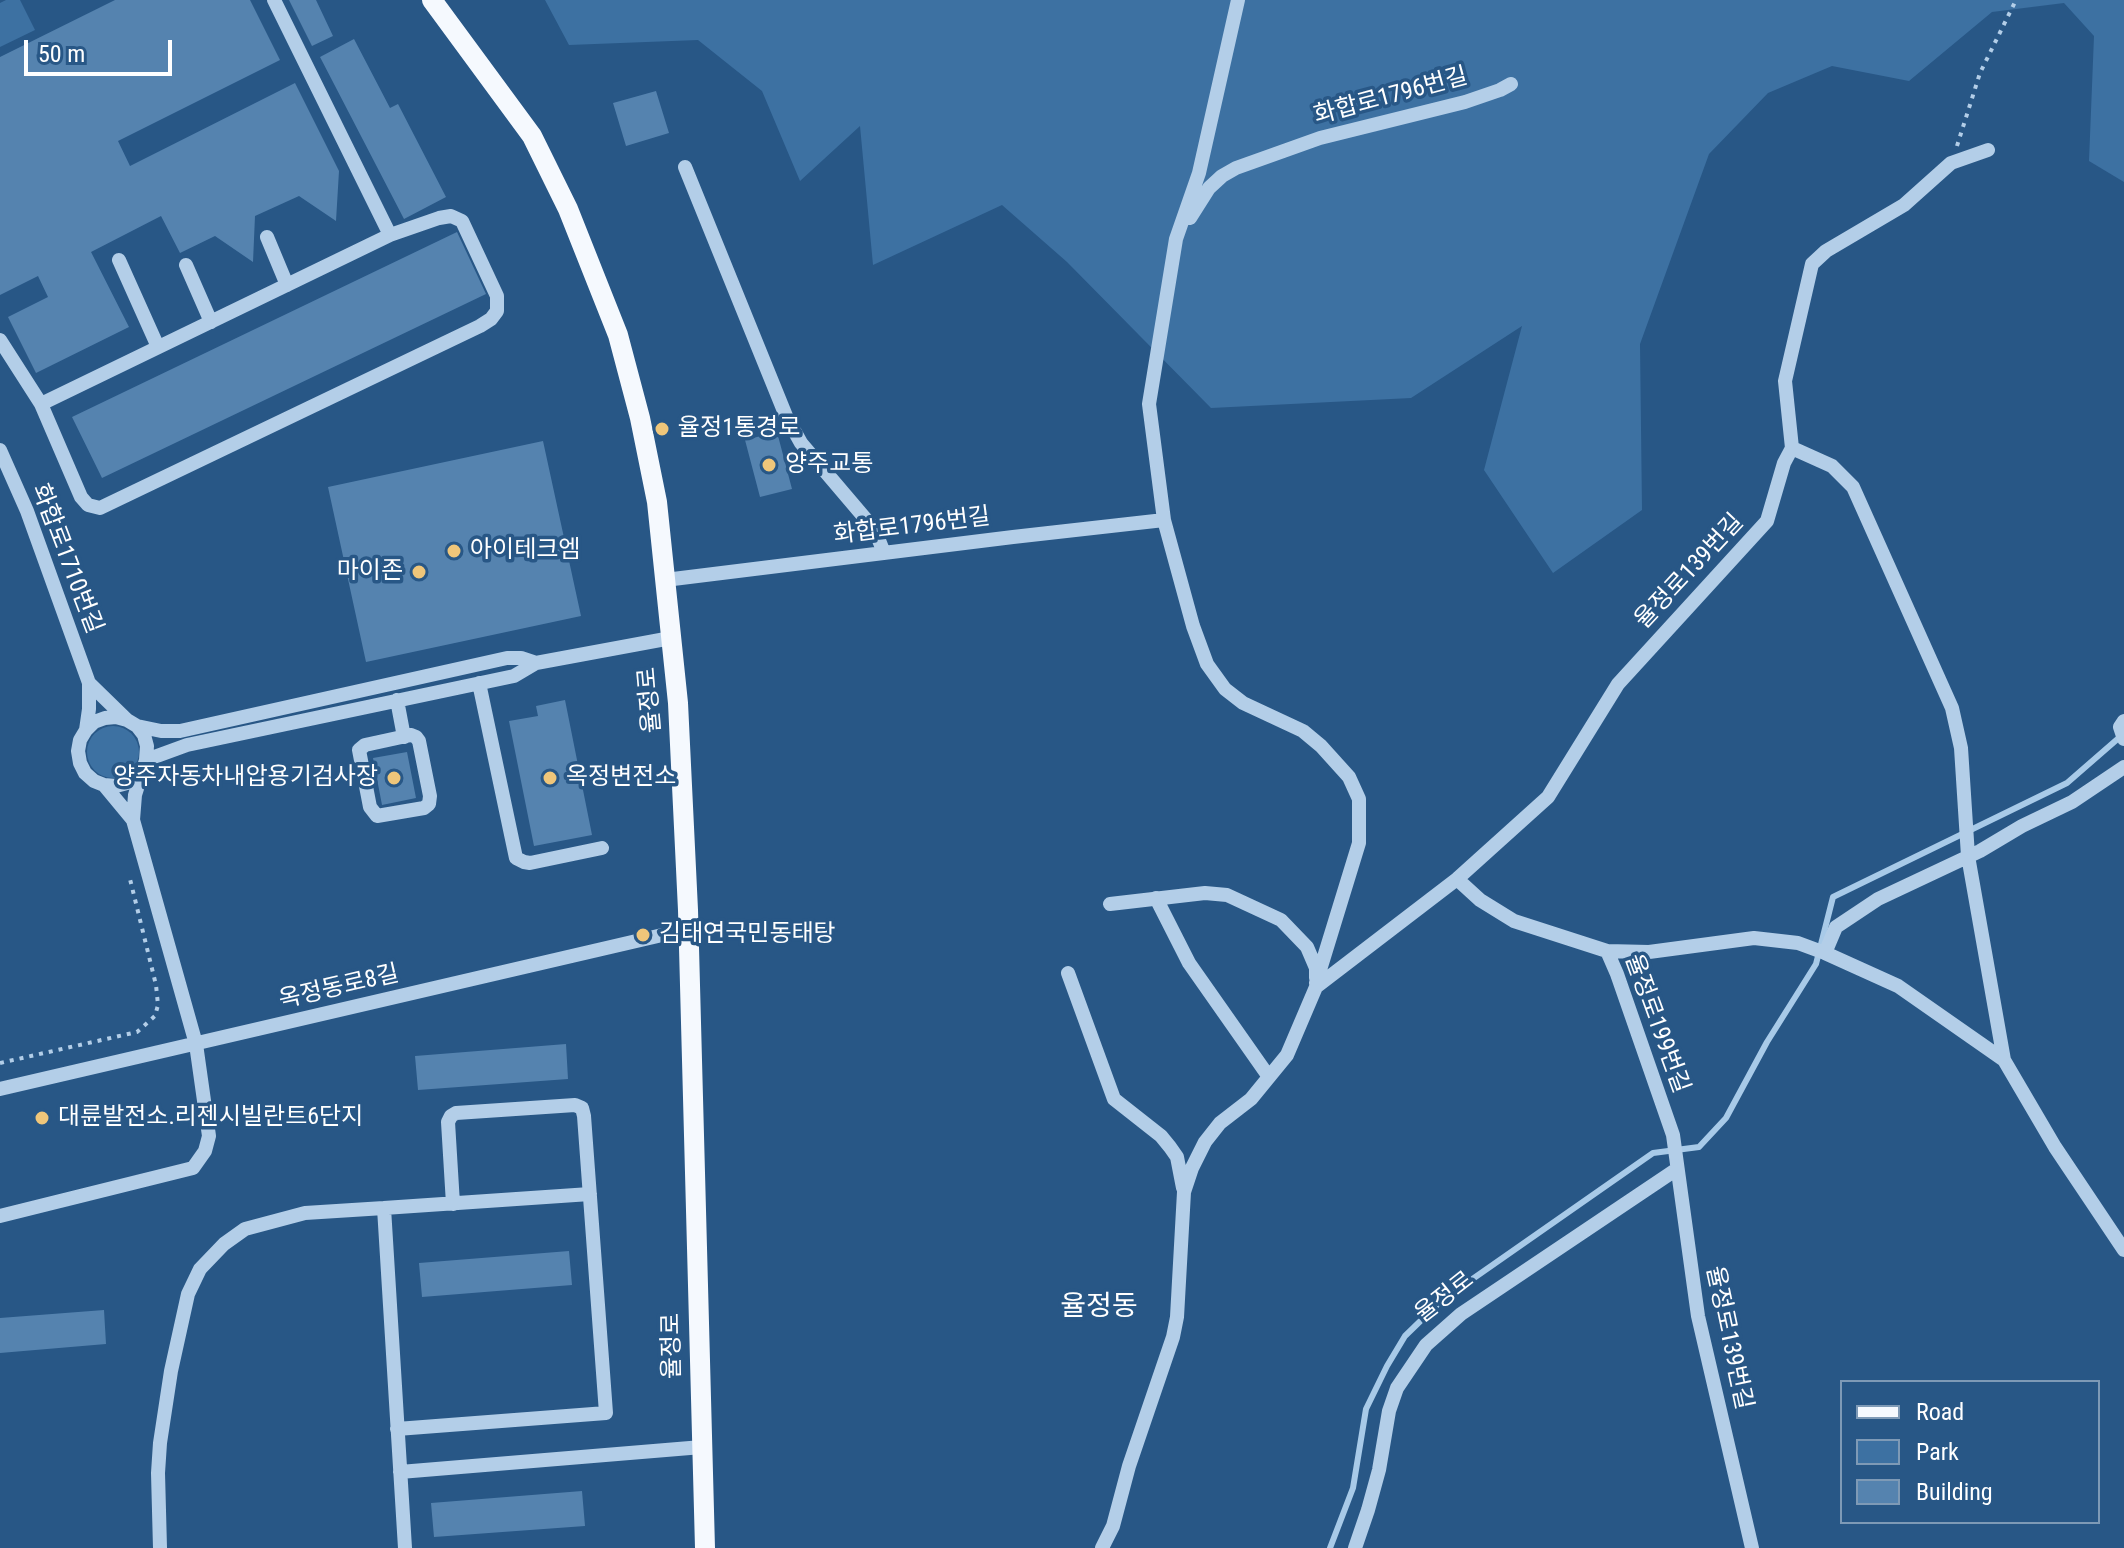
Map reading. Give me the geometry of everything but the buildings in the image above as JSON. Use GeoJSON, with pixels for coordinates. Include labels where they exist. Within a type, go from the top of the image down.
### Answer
{"type":"FeatureCollection","features":[{"type":"Feature","properties":{"kind":"main road","name":"율정로"},"geometry":{"type":"LineString","coordinates":[[432,0],[532,136],[568,209],[618,335],[657,502],[678,703],[688,929],[705,1548]]}},
{"type":"Feature","properties":{"kind":"street"},"geometry":{"type":"LineString","coordinates":[[274,0],[390,235]]}},
{"type":"Feature","properties":{"kind":"street","name":"화합로1796번길"},"geometry":{"type":"LineString","coordinates":[[1238,0],[1199,173],[1176,239],[1149,404],[1164,520],[1193,626],[1207,664],[1225,689],[1243,703],[1303,731],[1321,746],[1349,777],[1359,799],[1359,843],[1316,986]]}},
{"type":"Feature","properties":{"kind":"street","name":"화합로1796번길"},"geometry":{"type":"LineString","coordinates":[[1176,239],[1209,188],[1236,168],[1320,138],[1465,102],[1511,84]]}},
{"type":"Feature","properties":{"kind":"street","name":"율정로139번길"},"geometry":{"type":"LineString","coordinates":[[1184,1192],[1205,1142],[1220,1123],[1251,1099],[1287,1055],[1316,986],[1457,879],[1548,797],[1618,684],[1767,521],[1784,463],[1792,448],[1785,381],[1812,264],[1826,251],[1904,205],[1951,163],[1988,150]]}},
{"type":"Feature","properties":{"kind":"street"},"geometry":{"type":"LineString","coordinates":[[685,167],[786,416],[801,443],[875,530],[884,553]]}},
{"type":"Feature","properties":{"kind":"street"},"geometry":{"type":"LineString","coordinates":[[0,340],[41,404],[81,497],[88,505],[100,508],[480,326],[497,311],[495,287],[466,227],[457,218],[439,218],[390,235],[41,404]]}},
{"type":"Feature","properties":{"kind":"street"},"geometry":{"type":"LineString","coordinates":[[267,237],[287,285]]}},
{"type":"Feature","properties":{"kind":"street"},"geometry":{"type":"LineString","coordinates":[[119,260],[158,347]]}},
{"type":"Feature","properties":{"kind":"street"},"geometry":{"type":"LineString","coordinates":[[186,265],[211,322]]}},
{"type":"Feature","properties":{"kind":"street"},"geometry":{"type":"LineString","coordinates":[[1792,448],[1832,466],[1853,487],[1952,708],[1961,748],[1968,853],[2004,1060],[2055,1147],[2124,1250]]}},
{"type":"Feature","properties":{"kind":"street","name":"화합로1710번길"},"geometry":{"type":"LineString","coordinates":[[0,450],[27,511],[89,683]]}},
{"type":"Feature","properties":{"kind":"street","name":"화합로1796번길"},"geometry":{"type":"LineString","coordinates":[[665,580],[1164,520]]}},
{"type":"Feature","properties":{"kind":"street"},"geometry":{"type":"LineString","coordinates":[[536,663],[507,658],[180,731],[171,732],[116,717],[105,718],[94,722],[80,740],[80,763],[94,781],[116,786],[136,777],[145,764],[187,745],[514,676],[536,663],[671,638]]}},
{"type":"Feature","properties":{"kind":"street"},"geometry":{"type":"LineString","coordinates":[[0,1216],[193,1168],[205,1151],[209,1136],[196,1044],[133,820],[135,795],[147,746],[144,735],[89,683]]}},
{"type":"Feature","properties":{"kind":"street"},"geometry":{"type":"LineString","coordinates":[[86,730],[89,683]]}},
{"type":"Feature","properties":{"kind":"street"},"geometry":{"type":"LineString","coordinates":[[479,683],[516,858],[530,863],[602,848]]}},
{"type":"Feature","properties":{"kind":"street"},"geometry":{"type":"LineString","coordinates":[[397,700],[404,737]]}},
{"type":"Feature","properties":{"kind":"street"},"geometry":{"type":"LineString","coordinates":[[404,737],[418,739],[430,800],[424,808],[377,816],[370,807],[359,750],[365,745],[404,737]]}},
{"type":"Feature","properties":{"kind":"street"},"geometry":{"type":"LineString","coordinates":[[1825,953],[1836,927],[1868,906],[2072,802],[2124,767]]}},
{"type":"Feature","properties":{"kind":"street"},"geometry":{"type":"LineString","coordinates":[[104,785],[133,820]]}},
{"type":"Feature","properties":{"kind":"street","name":"율정로199번길"},"geometry":{"type":"LineString","coordinates":[[1457,879],[1480,900],[1514,921],[1607,951],[1673,1135]]}},
{"type":"Feature","properties":{"kind":"street"},"geometry":{"type":"LineString","coordinates":[[1110,904],[1219,893],[1270,913],[1307,947],[1316,968],[1316,986]]}},
{"type":"Feature","properties":{"kind":"street"},"geometry":{"type":"LineString","coordinates":[[1156,898],[1189,963],[1269,1077]]}},
{"type":"Feature","properties":{"kind":"street","name":"옥정동로8길"},"geometry":{"type":"LineString","coordinates":[[0,1089],[688,929]]}},
{"type":"Feature","properties":{"kind":"street"},"geometry":{"type":"LineString","coordinates":[[1607,951],[1649,952],[1754,938],[1798,943],[1898,986],[2004,1060]]}},
{"type":"Feature","properties":{"kind":"street","name":"율정로139번길"},"geometry":{"type":"LineString","coordinates":[[1068,973],[1114,1099],[1161,1136],[1170,1147],[1177,1157],[1184,1192],[1177,1317],[1173,1337],[1129,1466],[1113,1526],[1102,1548]]}},
{"type":"Feature","properties":{"kind":"street"},"geometry":{"type":"LineString","coordinates":[[397,1429],[606,1413],[584,1111],[579,1106],[560,1106],[456,1113],[451,1116],[448,1122],[453,1204]]}},
{"type":"Feature","properties":{"kind":"street","name":"율정로139번길"},"geometry":{"type":"LineString","coordinates":[[1673,1135],[1698,1316],[1752,1548]]}},
{"type":"Feature","properties":{"kind":"street","name":"율정로"},"geometry":{"type":"LineString","coordinates":[[1355,1548],[1375,1484],[1389,1411],[1397,1388],[1426,1345],[1461,1314],[1677,1167]]}},
{"type":"Feature","properties":{"kind":"street"},"geometry":{"type":"LineString","coordinates":[[160,1548],[158,1473],[171,1371],[188,1294],[200,1269],[224,1244],[245,1229],[305,1213],[590,1194]]}},
{"type":"Feature","properties":{"kind":"street"},"geometry":{"type":"LineString","coordinates":[[384,1208],[405,1548]]}},
{"type":"Feature","properties":{"kind":"street"},"geometry":{"type":"LineString","coordinates":[[400,1472],[702,1447]]}},
{"type":"Feature","properties":{"kind":"path"},"geometry":{"type":"LineString","coordinates":[[1951,163],[1980,73],[2016,0]]}},
{"type":"Feature","properties":{"kind":"path"},"geometry":{"type":"LineString","coordinates":[[0,1063],[137,1032],[155,1016],[158,1005],[156,985],[127,866]]}},
{"type":"Feature","properties":{"kind":"green space"},"geometry":{"type":"Polygon","coordinates":[[[20,0],[35,30],[0,47],[0,3],[20,0]]]}},
{"type":"Feature","properties":{"kind":"green space"},"geometry":{"type":"Polygon","coordinates":[[[545,0],[2124,0],[2124,182],[2089,161],[2094,36],[2064,3],[1992,12],[1909,81],[1832,66],[1768,93],[1709,154],[1640,344],[1642,510],[1553,573],[1484,470],[1522,326],[1411,398],[1211,408],[1067,262],[1002,205],[873,265],[860,126],[800,181],[762,91],[698,40],[569,45],[545,0]]]}},
{"type":"Feature","properties":{"kind":"green space"},"geometry":{"type":"Polygon","coordinates":[[[113,726],[131,734],[139,752],[131,770],[113,778],[95,770],[87,752],[95,734],[113,726]]]}},
{"type":"Feature","properties":{"kind":"waterway"},"geometry":{"type":"LineString","coordinates":[[1330,1548],[1353,1488],[1366,1409],[1405,1336],[1441,1301],[1653,1153],[1699,1147],[1726,1118],[1767,1042],[1816,964],[1833,897],[2067,783],[2121,736]]}},
{"type":"Feature","properties":{"kind":"place","name":"율정1통경로"},"geometry":{"type":"Point","coordinates":[662,429]}},
{"type":"Feature","properties":{"kind":"place","name":"양주교통"},"geometry":{"type":"Point","coordinates":[769,465]}},
{"type":"Feature","properties":{"kind":"place","name":"아이테크엠"},"geometry":{"type":"Point","coordinates":[454,551]}},
{"type":"Feature","properties":{"kind":"place","name":"마이존"},"geometry":{"type":"Point","coordinates":[419,572]}},
{"type":"Feature","properties":{"kind":"place","name":"양주자동차내압용기검사장"},"geometry":{"type":"Point","coordinates":[394,778]}},
{"type":"Feature","properties":{"kind":"place","name":"옥정변전소"},"geometry":{"type":"Point","coordinates":[550,778]}},
{"type":"Feature","properties":{"kind":"place","name":"김태연국민동태탕"},"geometry":{"type":"Point","coordinates":[643,935]}},
{"type":"Feature","properties":{"kind":"place","name":"대륜발전소.리젠시빌란트6단지"},"geometry":{"type":"Point","coordinates":[42,1118]}},
{"type":"Feature","properties":{"kind":"district","name":"율정동"},"geometry":{"type":"Point","coordinates":[1099,1308]}}]}
